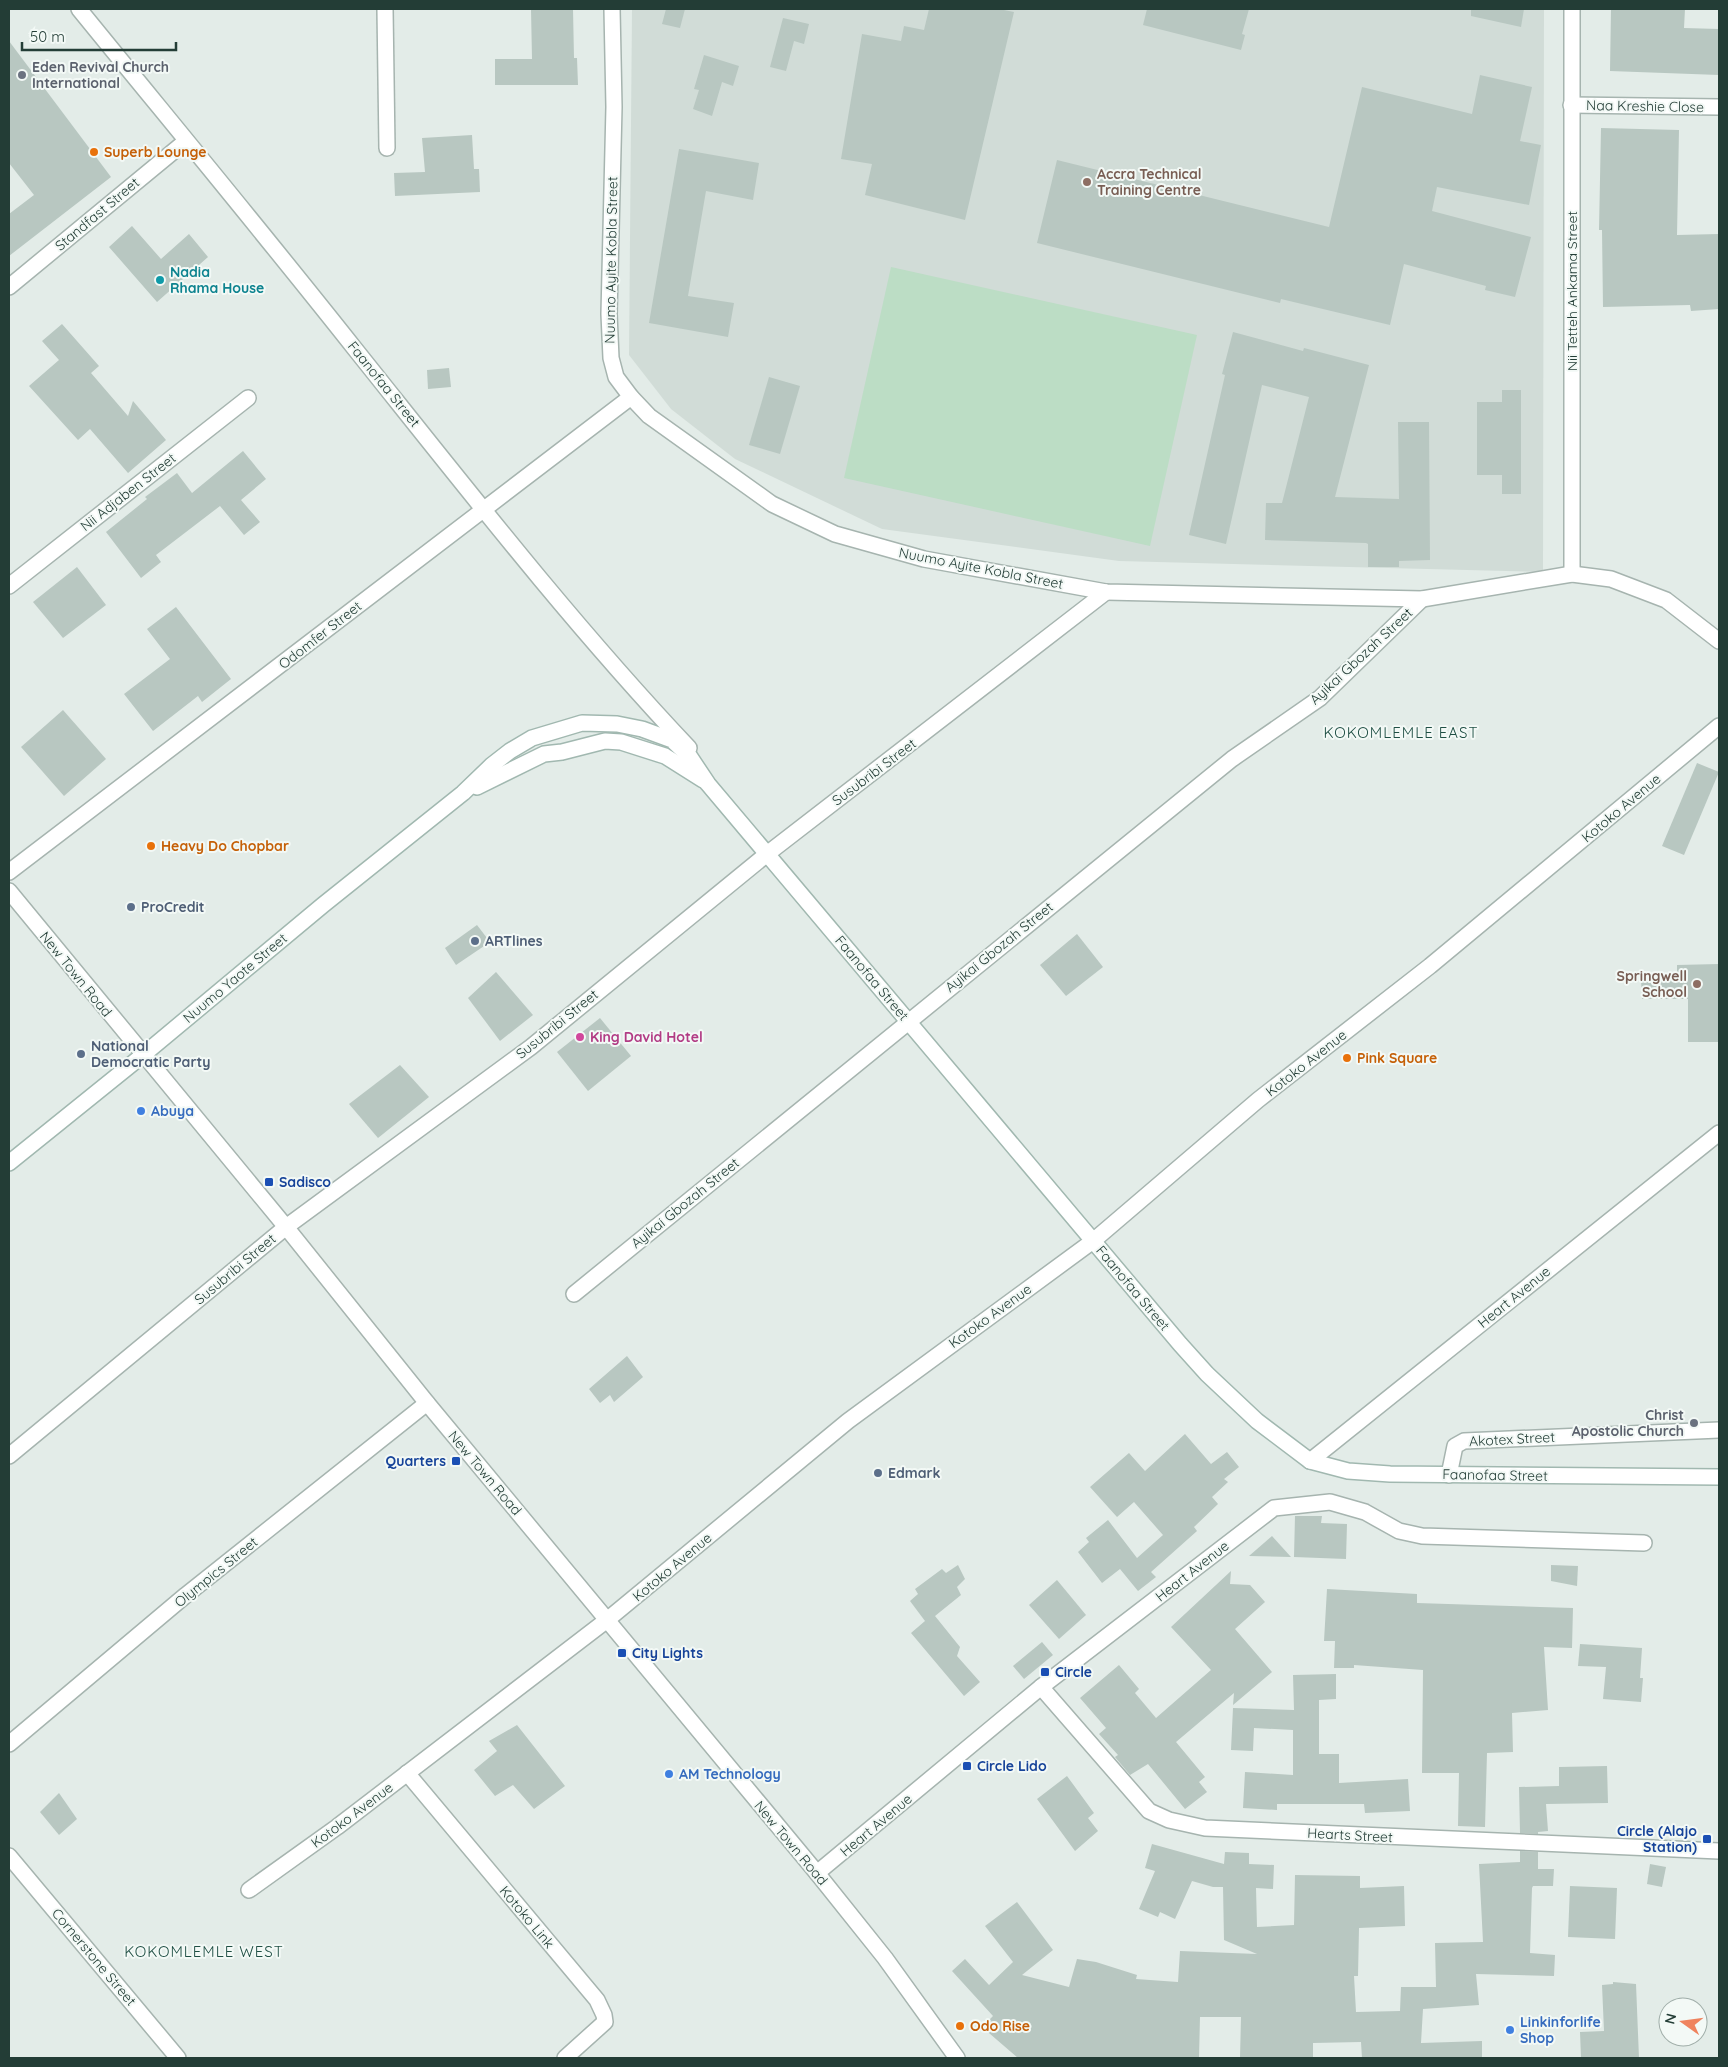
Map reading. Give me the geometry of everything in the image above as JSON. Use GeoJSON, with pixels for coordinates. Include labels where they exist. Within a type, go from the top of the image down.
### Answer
{"type":"FeatureCollection","features":[{"type":"Feature","properties":{"kind":"street","name":"Faanofaa Street"},"geometry":{"type":"LineString","coordinates":[[78,9],[483,509],[637,692],[690,749],[690,757]]}},
{"type":"Feature","properties":{"kind":"street"},"geometry":{"type":"LineString","coordinates":[[385,9],[387,148]]}},
{"type":"Feature","properties":{"kind":"street","name":"Nuumo Ayite Kobla Street"},"geometry":{"type":"LineString","coordinates":[[612,9],[614,107],[609,314],[611,358],[616,377],[649,416],[772,504],[835,534],[924,559],[1106,592],[1422,599],[1572,574],[1611,579],[1666,600],[1719,641]]}},
{"type":"Feature","properties":{"kind":"street","name":"Nii Tetteh Ankama Street"},"geometry":{"type":"LineString","coordinates":[[1572,9],[1572,574]]}},
{"type":"Feature","properties":{"kind":"street","name":"Naa Kreshie Close"},"geometry":{"type":"LineString","coordinates":[[1571,105],[1719,107]]}},
{"type":"Feature","properties":{"kind":"street","name":"Standfast Street"},"geometry":{"type":"LineString","coordinates":[[9,287],[186,141]]}},
{"type":"Feature","properties":{"kind":"street","name":"Odomfer Street"},"geometry":{"type":"LineString","coordinates":[[9,872],[631,397]]}},
{"type":"Feature","properties":{"kind":"street","name":"Nii Adjaben Street"},"geometry":{"type":"LineString","coordinates":[[9,586],[248,398]]}},
{"type":"Feature","properties":{"kind":"street","name":"Susubribi Street"},"geometry":{"type":"LineString","coordinates":[[9,1456],[286,1227],[531,1047],[767,854],[1106,592]]}},
{"type":"Feature","properties":{"kind":"street","name":"Ayikai Gbozah Street"},"geometry":{"type":"LineString","coordinates":[[574,1294],[908,1021],[1232,760],[1320,698],[1422,599]]}},
{"type":"Feature","properties":{"kind":"street","name":"Nuumo Yaote Street"},"geometry":{"type":"LineString","coordinates":[[9,1163],[143,1055],[323,905],[463,793],[492,765],[510,751],[532,738],[582,723],[617,724],[655,732],[672,740],[690,757],[708,784]]}},
{"type":"Feature","properties":{"kind":"street","name":"Kotoko Avenue"},"geometry":{"type":"LineString","coordinates":[[249,1890],[337,1827],[607,1620],[848,1421],[1093,1241],[1258,1100],[1430,966],[1719,726]]}},
{"type":"Feature","properties":{"kind":"street","name":"Nuumo Yaote Street"},"geometry":{"type":"LineString","coordinates":[[463,793],[544,754],[562,752],[605,741],[621,742],[665,756],[708,784]]}},
{"type":"Feature","properties":{"kind":"street","name":"Faanofaa Street"},"geometry":{"type":"LineString","coordinates":[[708,784],[1207,1374],[1257,1421],[1310,1461],[1348,1471],[1390,1474],[1719,1477]]}},
{"type":"Feature","properties":{"kind":"street","name":"New Town Road"},"geometry":{"type":"LineString","coordinates":[[9,891],[286,1227],[427,1403],[817,1873],[885,1958],[957,2058]]}},
{"type":"Feature","properties":{"kind":"street","name":"Heart Avenue"},"geometry":{"type":"LineString","coordinates":[[1310,1461],[1719,1133]]}},
{"type":"Feature","properties":{"kind":"street","name":"Olympics Street"},"geometry":{"type":"LineString","coordinates":[[9,1744],[186,1595],[427,1403]]}},
{"type":"Feature","properties":{"kind":"street","name":"Akotex Street"},"geometry":{"type":"LineString","coordinates":[[1450,1475],[1455,1446],[1464,1441],[1719,1430]]}},
{"type":"Feature","properties":{"kind":"street","name":"Heart Avenue"},"geometry":{"type":"LineString","coordinates":[[817,1873],[1041,1687],[1274,1508],[1330,1502],[1365,1512],[1399,1531],[1422,1536],[1644,1543]]}},
{"type":"Feature","properties":{"kind":"street","name":"Hearts Street"},"geometry":{"type":"LineString","coordinates":[[1041,1687],[1149,1811],[1169,1820],[1205,1828],[1719,1851]]}},
{"type":"Feature","properties":{"kind":"street","name":"Kotoko Link"},"geometry":{"type":"LineString","coordinates":[[407,1774],[597,2000],[605,2022],[565,2058]]}},
{"type":"Feature","properties":{"kind":"street","name":"Cornerstone Street"},"geometry":{"type":"LineString","coordinates":[[9,1856],[178,2058]]}},
{"type":"Feature","properties":{"kind":"shaded area","name":"Accra Technical Training Centre"},"geometry":{"type":"Polygon","coordinates":[[[632,9],[1544,9],[1543,572],[1119,561],[882,529],[735,459],[671,409],[629,355],[632,9]]]}},
{"type":"Feature","properties":{"kind":"green space"},"geometry":{"type":"Polygon","coordinates":[[[891,267],[1197,335],[1150,546],[844,478],[891,267]]]}},
{"type":"Feature","properties":{"kind":"building"},"geometry":{"type":"Polygon","coordinates":[[[531,9],[573,9],[574,58],[577,58],[578,85],[495,85],[495,59],[532,59],[531,9]]]}},
{"type":"Feature","properties":{"kind":"building"},"geometry":{"type":"Polygon","coordinates":[[[666,9],[685,9],[680,28],[662,24],[666,9]]]}},
{"type":"Feature","properties":{"kind":"building"},"geometry":{"type":"Polygon","coordinates":[[[929,9],[999,9],[1014,12],[965,220],[865,195],[872,164],[841,159],[862,34],[901,41],[904,26],[924,30],[929,9]]]}},
{"type":"Feature","properties":{"kind":"building"},"geometry":{"type":"Polygon","coordinates":[[[1147,9],[1249,9],[1242,34],[1245,35],[1241,50],[1143,25],[1147,9]]]}},
{"type":"Feature","properties":{"kind":"building"},"geometry":{"type":"Polygon","coordinates":[[[1471,9],[1524,9],[1521,27],[1471,16],[1471,9]]]}},
{"type":"Feature","properties":{"kind":"building"},"geometry":{"type":"Polygon","coordinates":[[[1611,9],[1685,9],[1684,28],[1719,29],[1719,75],[1610,71],[1611,9]]]}},
{"type":"Feature","properties":{"kind":"building"},"geometry":{"type":"Polygon","coordinates":[[[783,18],[809,24],[804,44],[794,41],[786,71],[770,67],[783,18]]]}},
{"type":"Feature","properties":{"kind":"building"},"geometry":{"type":"Polygon","coordinates":[[[9,41],[111,177],[9,256],[9,214],[34,195],[9,163],[9,41]]]}},
{"type":"Feature","properties":{"kind":"building"},"geometry":{"type":"Polygon","coordinates":[[[704,55],[739,66],[733,86],[722,82],[712,116],[693,109],[699,90],[694,89],[704,55]]]}},
{"type":"Feature","properties":{"kind":"building"},"geometry":{"type":"Polygon","coordinates":[[[1480,75],[1532,87],[1520,141],[1541,145],[1529,205],[1437,187],[1432,211],[1531,237],[1515,297],[1485,290],[1486,286],[1404,264],[1390,325],[1281,299],[1280,303],[1037,243],[1057,160],[1329,227],[1362,87],[1472,114],[1480,75]]]}},
{"type":"Feature","properties":{"kind":"building"},"geometry":{"type":"Polygon","coordinates":[[[1601,128],[1679,130],[1677,235],[1719,234],[1719,309],[1691,311],[1690,305],[1603,307],[1602,230],[1599,230],[1601,128]]]}},
{"type":"Feature","properties":{"kind":"building"},"geometry":{"type":"Polygon","coordinates":[[[472,135],[474,169],[479,169],[480,192],[395,196],[394,173],[425,172],[422,138],[472,135]]]}},
{"type":"Feature","properties":{"kind":"building"},"geometry":{"type":"Polygon","coordinates":[[[679,149],[759,163],[753,200],[706,191],[688,296],[734,303],[728,337],[649,323],[679,149]]]}},
{"type":"Feature","properties":{"kind":"building","name":"Nadia Rhama House"},"geometry":{"type":"Polygon","coordinates":[[[132,226],[161,259],[189,234],[208,257],[157,302],[109,247],[132,226]]]}},
{"type":"Feature","properties":{"kind":"building"},"geometry":{"type":"Polygon","coordinates":[[[62,324],[99,366],[91,373],[128,416],[133,401],[166,440],[128,473],[90,429],[78,440],[29,386],[59,360],[42,341],[62,324]]]}},
{"type":"Feature","properties":{"kind":"building"},"geometry":{"type":"Polygon","coordinates":[[[1233,332],[1303,351],[1304,348],[1369,365],[1335,497],[1399,499],[1398,422],[1429,422],[1430,560],[1399,561],[1399,567],[1368,567],[1368,544],[1366,543],[1265,540],[1266,503],[1282,503],[1309,397],[1262,385],[1226,544],[1189,535],[1225,375],[1222,374],[1233,332]]]}},
{"type":"Feature","properties":{"kind":"building"},"geometry":{"type":"Polygon","coordinates":[[[449,368],[451,387],[428,389],[427,370],[449,368]]]}},
{"type":"Feature","properties":{"kind":"building"},"geometry":{"type":"Polygon","coordinates":[[[769,377],[800,386],[780,454],[749,445],[769,377]]]}},
{"type":"Feature","properties":{"kind":"building"},"geometry":{"type":"Polygon","coordinates":[[[1502,390],[1521,390],[1521,494],[1502,494],[1502,475],[1477,475],[1477,402],[1502,402],[1502,390]]]}},
{"type":"Feature","properties":{"kind":"building"},"geometry":{"type":"Polygon","coordinates":[[[243,451],[266,479],[241,500],[260,522],[244,535],[220,506],[156,555],[161,562],[141,578],[106,532],[147,499],[145,497],[177,473],[192,493],[243,451]]]}},
{"type":"Feature","properties":{"kind":"building"},"geometry":{"type":"Polygon","coordinates":[[[77,567],[106,605],[63,638],[33,602],[77,567]]]}},
{"type":"Feature","properties":{"kind":"building"},"geometry":{"type":"Polygon","coordinates":[[[176,607],[231,679],[202,702],[198,696],[153,731],[124,694],[170,659],[147,629],[176,607]]]}},
{"type":"Feature","properties":{"kind":"building"},"geometry":{"type":"Polygon","coordinates":[[[63,710],[106,759],[64,796],[21,747],[63,710]]]}},
{"type":"Feature","properties":{"kind":"building"},"geometry":{"type":"Polygon","coordinates":[[[1697,763],[1719,772],[1684,855],[1662,846],[1697,763]]]}},
{"type":"Feature","properties":{"kind":"building"},"geometry":{"type":"Polygon","coordinates":[[[477,925],[490,942],[456,965],[445,948],[477,925]]]}},
{"type":"Feature","properties":{"kind":"building"},"geometry":{"type":"Polygon","coordinates":[[[1077,934],[1103,967],[1066,996],[1040,965],[1077,934]]]}},
{"type":"Feature","properties":{"kind":"building"},"geometry":{"type":"Polygon","coordinates":[[[1719,964],[1719,1042],[1688,1042],[1688,999],[1642,999],[1641,980],[1677,980],[1677,965],[1719,964]]]}},
{"type":"Feature","properties":{"kind":"building"},"geometry":{"type":"Polygon","coordinates":[[[496,972],[533,1015],[500,1041],[468,998],[496,972]]]}},
{"type":"Feature","properties":{"kind":"building"},"geometry":{"type":"Polygon","coordinates":[[[600,1018],[631,1056],[588,1091],[557,1052],[600,1018]]]}},
{"type":"Feature","properties":{"kind":"building"},"geometry":{"type":"Polygon","coordinates":[[[400,1065],[429,1097],[378,1138],[349,1104],[400,1065]]]}},
{"type":"Feature","properties":{"kind":"building"},"geometry":{"type":"Polygon","coordinates":[[[627,1356],[643,1377],[614,1402],[610,1395],[600,1403],[589,1389],[627,1356]]]}},
{"type":"Feature","properties":{"kind":"building"},"geometry":{"type":"Polygon","coordinates":[[[1185,1434],[1211,1464],[1227,1452],[1239,1467],[1224,1479],[1228,1482],[1212,1497],[1218,1504],[1194,1527],[1197,1531],[1151,1572],[1156,1577],[1138,1591],[1120,1569],[1102,1583],[1078,1552],[1089,1542],[1086,1538],[1108,1520],[1137,1558],[1163,1535],[1134,1502],[1117,1517],[1090,1487],[1129,1453],[1145,1471],[1185,1434]]]}},
{"type":"Feature","properties":{"kind":"building"},"geometry":{"type":"Polygon","coordinates":[[[1295,1516],[1322,1516],[1321,1523],[1347,1524],[1346,1559],[1294,1557],[1295,1516]]]}},
{"type":"Feature","properties":{"kind":"building"},"geometry":{"type":"Polygon","coordinates":[[[1272,1536],[1291,1557],[1249,1556],[1272,1536]]]}},
{"type":"Feature","properties":{"kind":"building"},"geometry":{"type":"Polygon","coordinates":[[[958,1565],[965,1579],[957,1587],[961,1595],[935,1616],[960,1647],[957,1656],[980,1682],[964,1696],[911,1633],[925,1621],[910,1601],[918,1594],[915,1589],[942,1569],[946,1573],[958,1565]]]}},
{"type":"Feature","properties":{"kind":"building"},"geometry":{"type":"Polygon","coordinates":[[[1551,1565],[1578,1566],[1577,1586],[1551,1581],[1551,1565]]]}},
{"type":"Feature","properties":{"kind":"building"},"geometry":{"type":"Polygon","coordinates":[[[1231,1571],[1230,1584],[1250,1585],[1265,1602],[1235,1629],[1272,1672],[1233,1705],[1234,1693],[1176,1742],[1205,1777],[1199,1782],[1207,1792],[1185,1809],[1148,1764],[1130,1775],[1115,1757],[1118,1755],[1099,1734],[1106,1728],[1080,1698],[1119,1665],[1139,1689],[1135,1693],[1156,1718],[1211,1670],[1171,1627],[1231,1571]]]}},
{"type":"Feature","properties":{"kind":"building"},"geometry":{"type":"Polygon","coordinates":[[[1057,1580],[1086,1615],[1059,1639],[1029,1605],[1057,1580]]]}},
{"type":"Feature","properties":{"kind":"building"},"geometry":{"type":"Polygon","coordinates":[[[1327,1589],[1417,1594],[1417,1603],[1573,1608],[1572,1648],[1544,1647],[1548,1710],[1512,1713],[1513,1752],[1487,1753],[1485,1827],[1458,1826],[1459,1773],[1422,1773],[1423,1670],[1354,1665],[1354,1668],[1334,1668],[1335,1641],[1324,1641],[1327,1589]]]}},
{"type":"Feature","properties":{"kind":"building"},"geometry":{"type":"Polygon","coordinates":[[[1042,1642],[1053,1655],[1024,1679],[1013,1666],[1042,1642]]]}},
{"type":"Feature","properties":{"kind":"building"},"geometry":{"type":"Polygon","coordinates":[[[1580,1644],[1642,1648],[1640,1678],[1643,1678],[1641,1702],[1603,1699],[1606,1667],[1578,1666],[1580,1644]]]}},
{"type":"Feature","properties":{"kind":"building"},"geometry":{"type":"Polygon","coordinates":[[[1336,1674],[1336,1699],[1319,1700],[1319,1754],[1339,1754],[1339,1783],[1408,1779],[1410,1811],[1365,1813],[1364,1804],[1277,1804],[1277,1810],[1243,1808],[1245,1772],[1293,1775],[1293,1730],[1254,1728],[1253,1751],[1231,1750],[1233,1708],[1294,1710],[1293,1675],[1336,1674]]]}},
{"type":"Feature","properties":{"kind":"building"},"geometry":{"type":"Polygon","coordinates":[[[517,1725],[565,1786],[534,1809],[513,1785],[495,1796],[474,1770],[497,1751],[489,1741],[517,1725]]]}},
{"type":"Feature","properties":{"kind":"building"},"geometry":{"type":"Polygon","coordinates":[[[1607,1766],[1608,1803],[1546,1804],[1548,1831],[1538,1832],[1538,1834],[1520,1833],[1519,1787],[1559,1786],[1559,1767],[1607,1766]]]}},
{"type":"Feature","properties":{"kind":"building"},"geometry":{"type":"Polygon","coordinates":[[[1067,1776],[1094,1813],[1088,1818],[1098,1831],[1075,1851],[1037,1799],[1067,1776]]]}},
{"type":"Feature","properties":{"kind":"building"},"geometry":{"type":"Polygon","coordinates":[[[59,1793],[77,1819],[59,1835],[40,1812],[59,1793]]]}},
{"type":"Feature","properties":{"kind":"building"},"geometry":{"type":"Polygon","coordinates":[[[1152,1844],[1224,1864],[1225,1852],[1249,1853],[1249,1864],[1274,1865],[1273,1889],[1256,1888],[1257,1927],[1294,1925],[1295,1875],[1360,1876],[1360,1888],[1404,1886],[1405,1926],[1359,1928],[1358,1976],[1354,1976],[1356,2012],[1400,2011],[1401,1987],[1436,1987],[1435,1943],[1483,1942],[1479,1864],[1520,1862],[1520,1851],[1538,1852],[1538,1869],[1554,1869],[1553,1886],[1533,1886],[1532,1888],[1530,1953],[1555,1955],[1554,1976],[1476,1974],[1479,2005],[1423,2009],[1421,2043],[1482,2041],[1482,2058],[1362,2058],[1361,2042],[1313,2043],[1313,2058],[1240,2058],[1241,2017],[1200,2017],[1199,2058],[1018,2058],[982,2027],[993,2016],[952,1971],[965,1959],[989,1985],[1013,1962],[985,1926],[1017,1902],[1053,1950],[1022,1975],[1069,1987],[1077,1959],[1096,1962],[1137,1975],[1136,1979],[1178,1982],[1180,1951],[1257,1954],[1224,1940],[1223,1887],[1213,1887],[1192,1881],[1175,1919],[1160,1912],[1158,1917],[1139,1909],[1155,1871],[1145,1868],[1152,1844]]]}},
{"type":"Feature","properties":{"kind":"building"},"geometry":{"type":"Polygon","coordinates":[[[1650,1864],[1666,1867],[1662,1887],[1647,1884],[1650,1864]]]}},
{"type":"Feature","properties":{"kind":"building"},"geometry":{"type":"Polygon","coordinates":[[[1570,1886],[1617,1888],[1615,1939],[1568,1937],[1570,1886]]]}},
{"type":"Feature","properties":{"kind":"building"},"geometry":{"type":"Polygon","coordinates":[[[1613,1982],[1636,1984],[1639,2058],[1581,2058],[1580,2032],[1604,2031],[1602,1985],[1613,1984],[1613,1982]]]}},
{"type":"Feature","properties":{"kind":"place","name":"Eden Revival Church International"},"geometry":{"type":"Point","coordinates":[22,75]}},
{"type":"Feature","properties":{"kind":"place","name":"Superb Lounge"},"geometry":{"type":"Point","coordinates":[94,152]}},
{"type":"Feature","properties":{"kind":"place","name":"Accra Technical Training Centre"},"geometry":{"type":"Point","coordinates":[1087,182]}},
{"type":"Feature","properties":{"kind":"place","name":"Nadia Rhama House"},"geometry":{"type":"Point","coordinates":[160,280]}},
{"type":"Feature","properties":{"kind":"place","name":"Heavy Do Chopbar"},"geometry":{"type":"Point","coordinates":[151,846]}},
{"type":"Feature","properties":{"kind":"place","name":"ProCredit"},"geometry":{"type":"Point","coordinates":[131,907]}},
{"type":"Feature","properties":{"kind":"place","name":"ARTlines"},"geometry":{"type":"Point","coordinates":[475,941]}},
{"type":"Feature","properties":{"kind":"place","name":"Springwell School"},"geometry":{"type":"Point","coordinates":[1697,984]}},
{"type":"Feature","properties":{"kind":"place","name":"King David Hotel"},"geometry":{"type":"Point","coordinates":[580,1037]}},
{"type":"Feature","properties":{"kind":"place","name":"National Democratic Party"},"geometry":{"type":"Point","coordinates":[81,1054]}},
{"type":"Feature","properties":{"kind":"place","name":"Pink Square"},"geometry":{"type":"Point","coordinates":[1347,1058]}},
{"type":"Feature","properties":{"kind":"place","name":"Abuya"},"geometry":{"type":"Point","coordinates":[141,1111]}},
{"type":"Feature","properties":{"kind":"place","name":"Sadisco"},"geometry":{"type":"Point","coordinates":[269,1182]}},
{"type":"Feature","properties":{"kind":"place","name":"Christ Apostolic Church"},"geometry":{"type":"Point","coordinates":[1694,1423]}},
{"type":"Feature","properties":{"kind":"place","name":"Quarters"},"geometry":{"type":"Point","coordinates":[456,1461]}},
{"type":"Feature","properties":{"kind":"place","name":"Edmark"},"geometry":{"type":"Point","coordinates":[878,1473]}},
{"type":"Feature","properties":{"kind":"place","name":"City Lights"},"geometry":{"type":"Point","coordinates":[622,1653]}},
{"type":"Feature","properties":{"kind":"place","name":"Circle"},"geometry":{"type":"Point","coordinates":[1045,1672]}},
{"type":"Feature","properties":{"kind":"place","name":"Circle Lido"},"geometry":{"type":"Point","coordinates":[967,1766]}},
{"type":"Feature","properties":{"kind":"place","name":"AM Technology"},"geometry":{"type":"Point","coordinates":[669,1774]}},
{"type":"Feature","properties":{"kind":"place","name":"Circle (Alajo Station)"},"geometry":{"type":"Point","coordinates":[1707,1839]}},
{"type":"Feature","properties":{"kind":"place","name":"Odo Rise"},"geometry":{"type":"Point","coordinates":[960,2026]}},
{"type":"Feature","properties":{"kind":"place","name":"Linkinforlife Shop"},"geometry":{"type":"Point","coordinates":[1510,2030]}},
{"type":"Feature","properties":{"kind":"district","name":"KOKOMLEMLE EAST"},"geometry":{"type":"Point","coordinates":[1401,732]}},
{"type":"Feature","properties":{"kind":"district","name":"KOKOMLEMLE WEST"},"geometry":{"type":"Point","coordinates":[204,1951]}}]}
